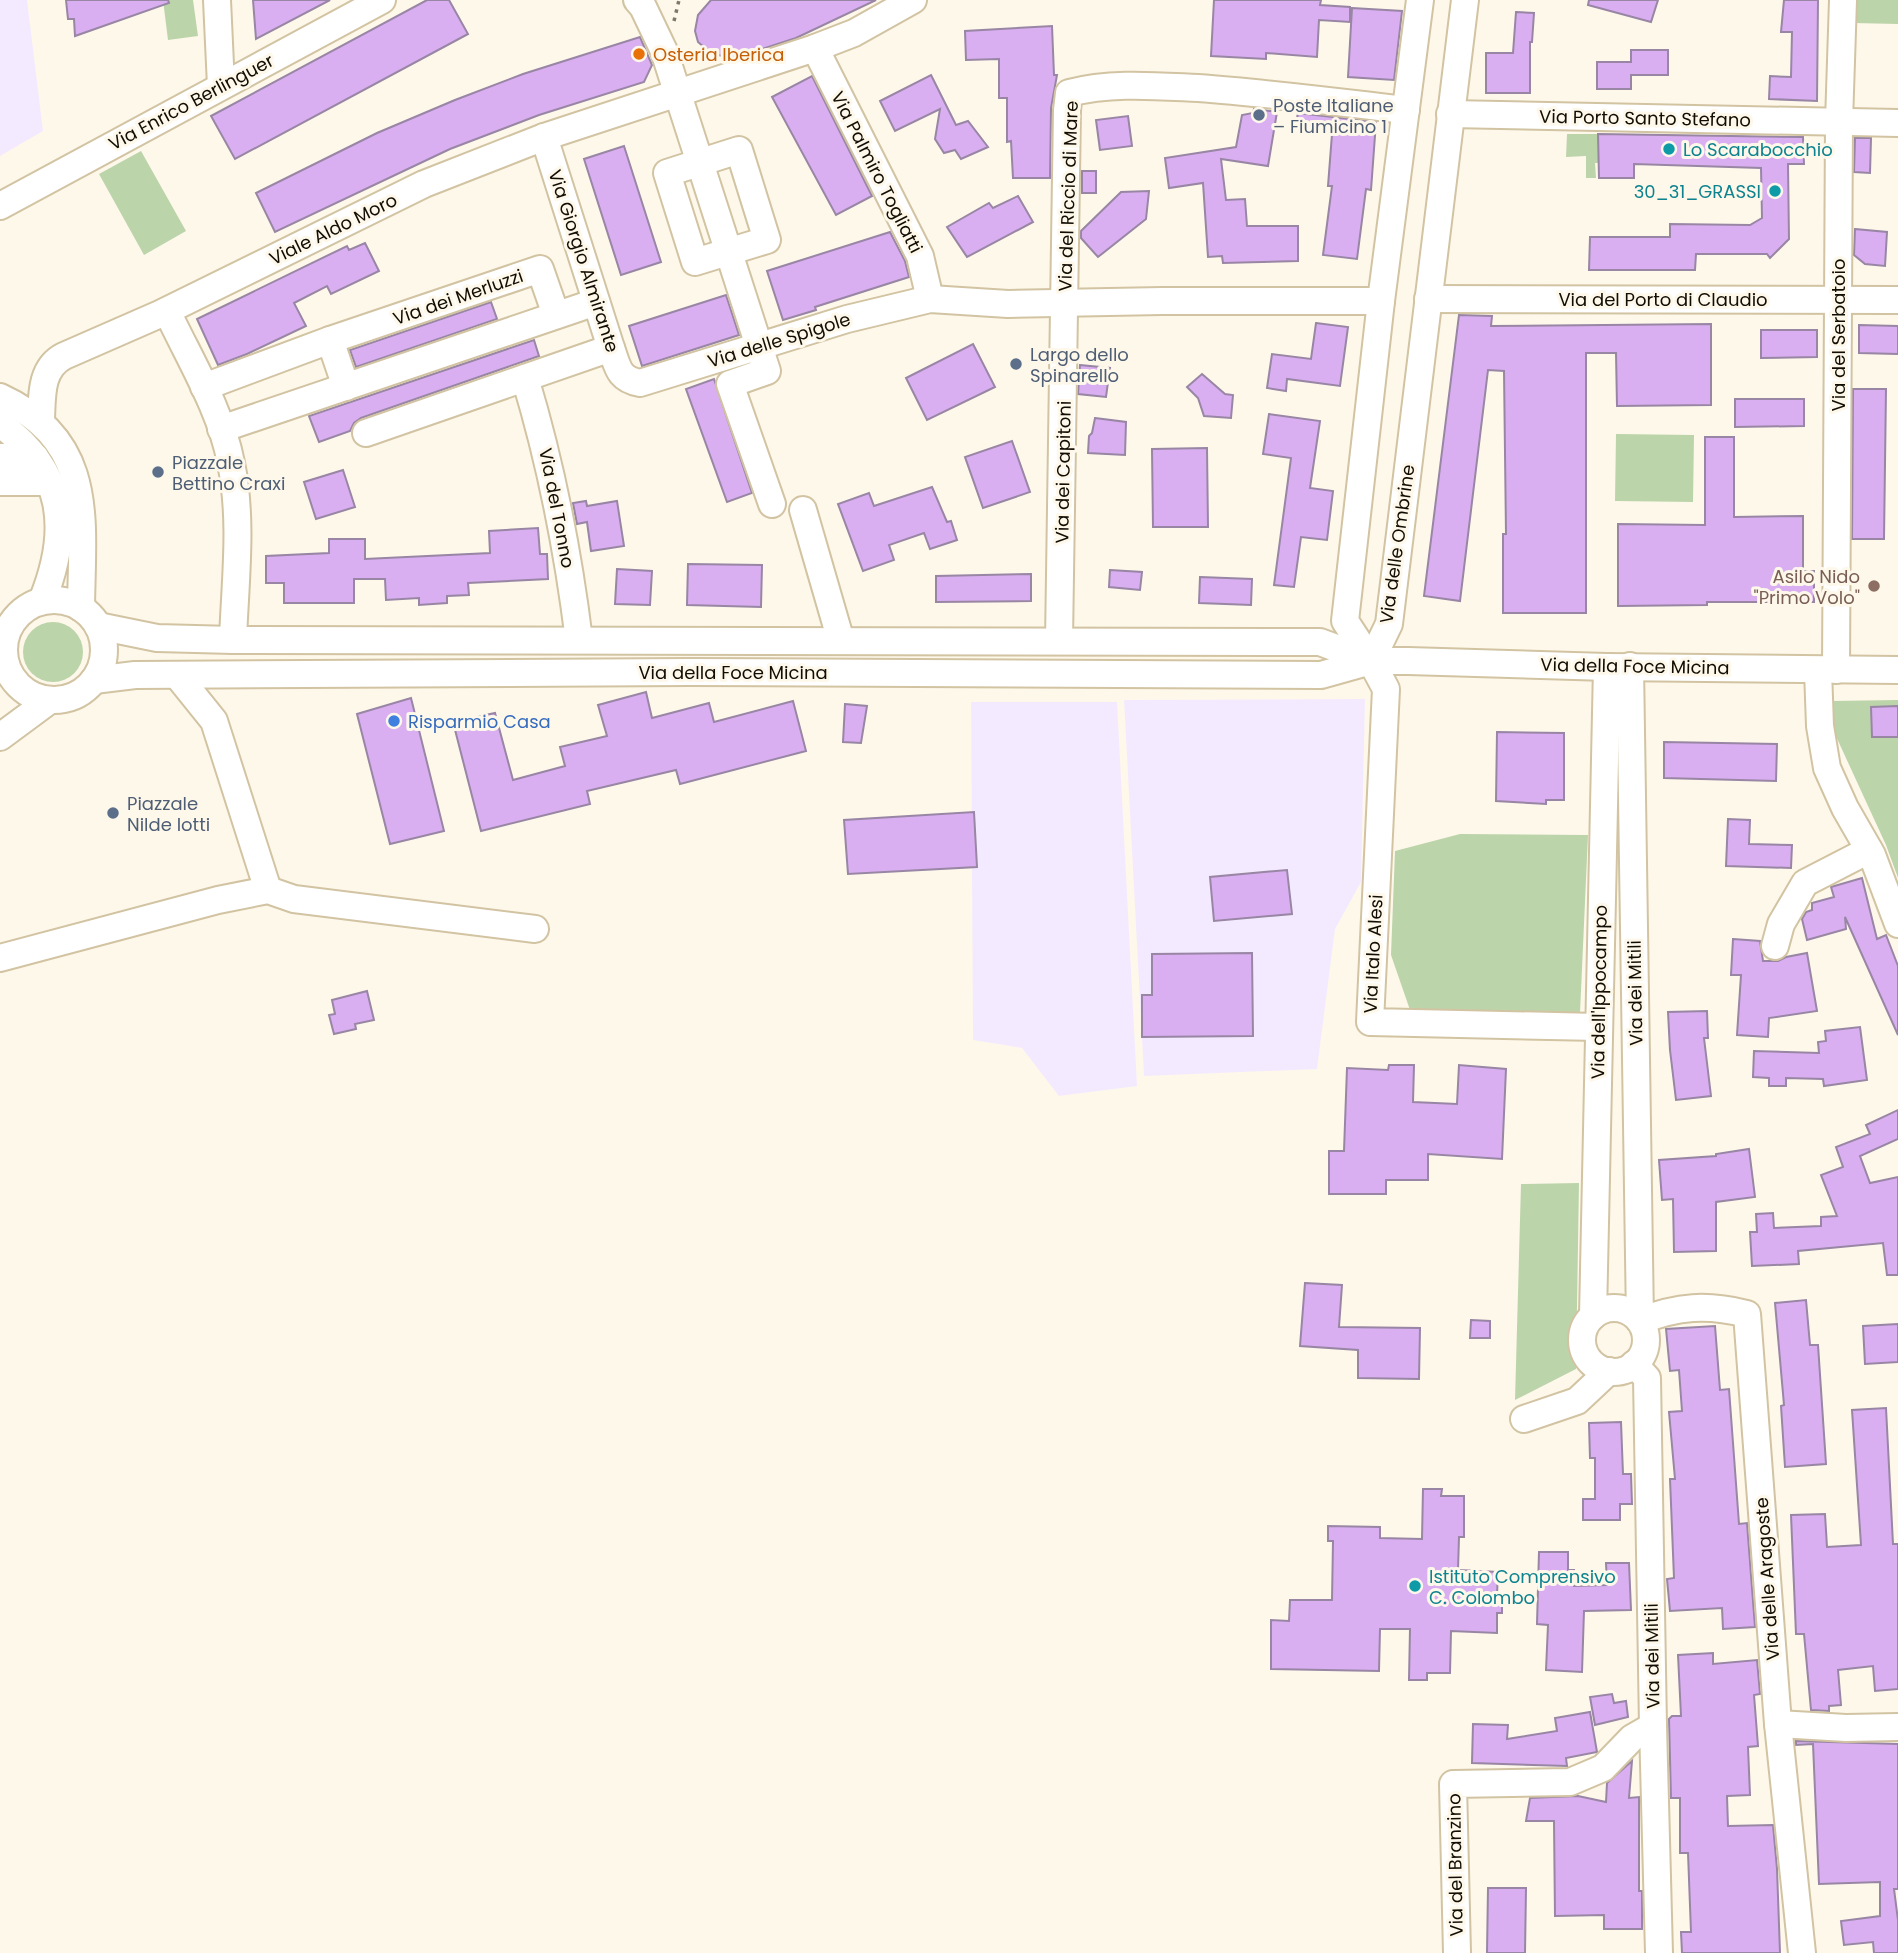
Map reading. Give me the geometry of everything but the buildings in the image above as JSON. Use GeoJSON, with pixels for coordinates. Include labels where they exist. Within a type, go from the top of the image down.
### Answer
{"type":"FeatureCollection","features":[{"type":"Feature","properties":{"kind":"street"},"geometry":{"type":"LineString","coordinates":[[217,0],[221,86]]}},
{"type":"Feature","properties":{"kind":"street","name":"Via Enrico Berlinguer"},"geometry":{"type":"LineString","coordinates":[[0,206],[382,0]]}},
{"type":"Feature","properties":{"kind":"street","name":"Viale Aldo Moro"},"geometry":{"type":"LineString","coordinates":[[41,421],[45,379],[48,370],[58,359],[167,311],[424,184],[544,137],[816,48],[878,20],[913,0]]}},
{"type":"Feature","properties":{"kind":"street","name":"Via delle Ombrine"},"geometry":{"type":"LineString","coordinates":[[1371,661],[1345,621],[1381,301],[1420,0]]}},
{"type":"Feature","properties":{"kind":"street","name":"Via delle Ombrine"},"geometry":{"type":"LineString","coordinates":[[1371,661],[1389,624],[1465,0]]}},
{"type":"Feature","properties":{"kind":"street","name":"Via del Serbatoio"},"geometry":{"type":"LineString","coordinates":[[1843,0],[1839,122],[1839,299],[1827,670],[1820,726],[1827,768],[1845,808],[1869,850],[1898,925]]}},
{"type":"Feature","properties":{"kind":"street"},"geometry":{"type":"LineString","coordinates":[[644,2],[664,51],[767,371],[730,384],[772,504]]}},
{"type":"Feature","properties":{"kind":"street","name":"Via Palmiro Togliatti"},"geometry":{"type":"LineString","coordinates":[[816,48],[920,256],[930,299]]}},
{"type":"Feature","properties":{"kind":"street","name":"Via del Riccio di Mare"},"geometry":{"type":"LineString","coordinates":[[1064,302],[1069,93],[1093,87],[1155,86],[1229,90],[1406,110]]}},
{"type":"Feature","properties":{"kind":"street","name":"Via Porto Santo Stefano"},"geometry":{"type":"LineString","coordinates":[[1450,114],[1898,123]]}},
{"type":"Feature","properties":{"kind":"street","name":"Via Giorgio Almirante"},"geometry":{"type":"LineString","coordinates":[[544,137],[620,374],[629,381]]}},
{"type":"Feature","properties":{"kind":"street"},"geometry":{"type":"LineString","coordinates":[[739,150],[767,240],[695,262],[667,173],[700,162],[739,150]]}},
{"type":"Feature","properties":{"kind":"street","name":"Via dei Merluzzi"},"geometry":{"type":"LineString","coordinates":[[204,387],[330,340],[540,269],[556,315]]}},
{"type":"Feature","properties":{"kind":"street"},"geometry":{"type":"LineString","coordinates":[[930,299],[1008,304],[1381,301]]}},
{"type":"Feature","properties":{"kind":"street","name":"Via delle Spigole"},"geometry":{"type":"LineString","coordinates":[[629,381],[640,383],[847,319],[930,299]]}},
{"type":"Feature","properties":{"kind":"street","name":"Via del Porto di Claudio"},"geometry":{"type":"LineString","coordinates":[[1429,299],[1898,300]]}},
{"type":"Feature","properties":{"kind":"street"},"geometry":{"type":"LineString","coordinates":[[221,429],[596,302]]}},
{"type":"Feature","properties":{"kind":"street","name":"Via dei Capitoni"},"geometry":{"type":"LineString","coordinates":[[1059,641],[1064,302]]}},
{"type":"Feature","properties":{"kind":"street"},"geometry":{"type":"LineString","coordinates":[[167,311],[204,387],[231,462],[236,497],[237,542],[233,640]]}},
{"type":"Feature","properties":{"kind":"street"},"geometry":{"type":"LineString","coordinates":[[330,340],[346,387]]}},
{"type":"Feature","properties":{"kind":"street"},"geometry":{"type":"LineString","coordinates":[[366,433],[611,348]]}},
{"type":"Feature","properties":{"kind":"street","name":"Via del Tonno"},"geometry":{"type":"LineString","coordinates":[[525,378],[545,443],[559,508],[579,640]]}},
{"type":"Feature","properties":{"kind":"street"},"geometry":{"type":"LineString","coordinates":[[0,397],[41,421],[58,442],[79,489],[83,510],[90,617],[103,641],[103,658],[94,680]]}},
{"type":"Feature","properties":{"kind":"street"},"geometry":{"type":"LineString","coordinates":[[1370,402],[1382,409],[1397,411],[1415,407]]}},
{"type":"Feature","properties":{"kind":"street"},"geometry":{"type":"LineString","coordinates":[[0,424],[16,435],[34,457],[48,482],[58,510],[59,548],[54,572],[42,601],[27,608],[9,626],[4,642],[3,667],[20,687],[34,696],[50,700]]}},
{"type":"Feature","properties":{"kind":"street","name":"Via delle Ombrine"},"geometry":{"type":"LineString","coordinates":[[1366,439],[1384,436],[1398,438],[1410,446]]}},
{"type":"Feature","properties":{"kind":"street"},"geometry":{"type":"LineString","coordinates":[[0,457],[34,457]]}},
{"type":"Feature","properties":{"kind":"street"},"geometry":{"type":"LineString","coordinates":[[0,482],[48,482]]}},
{"type":"Feature","properties":{"kind":"street"},"geometry":{"type":"LineString","coordinates":[[803,510],[841,641]]}},
{"type":"Feature","properties":{"kind":"street","name":"Via della Foce Micina"},"geometry":{"type":"LineString","coordinates":[[42,601],[59,600],[90,617],[157,638],[1320,642],[1371,661]]}},
{"type":"Feature","properties":{"kind":"street"},"geometry":{"type":"LineString","coordinates":[[689,639],[689,672]]}},
{"type":"Feature","properties":{"kind":"street","name":"Via della Foce Micina"},"geometry":{"type":"LineString","coordinates":[[50,700],[75,696],[94,680],[135,675],[689,672],[1321,675],[1371,661],[1898,670]]}},
{"type":"Feature","properties":{"kind":"street","name":"Via Italo Alesi"},"geometry":{"type":"LineString","coordinates":[[1371,661],[1386,690],[1370,1022],[1598,1027]]}},
{"type":"Feature","properties":{"kind":"street","name":"Via dell'Ippocampo"},"geometry":{"type":"LineString","coordinates":[[1593,1316],[1598,1027],[1619,667]]}},
{"type":"Feature","properties":{"kind":"street","name":"Via dei Mitili"},"geometry":{"type":"LineString","coordinates":[[1619,667],[1640,1321]]}},
{"type":"Feature","properties":{"kind":"street"},"geometry":{"type":"LineString","coordinates":[[214,720],[228,674]]}},
{"type":"Feature","properties":{"kind":"street"},"geometry":{"type":"LineString","coordinates":[[177,675],[214,720],[268,890]]}},
{"type":"Feature","properties":{"kind":"street"},"geometry":{"type":"LineString","coordinates":[[0,737],[50,700]]}},
{"type":"Feature","properties":{"kind":"street"},"geometry":{"type":"LineString","coordinates":[[1775,946],[1781,924],[1805,883],[1869,850]]}},
{"type":"Feature","properties":{"kind":"street"},"geometry":{"type":"LineString","coordinates":[[0,958],[218,900],[268,890],[295,899],[535,929]]}},
{"type":"Feature","properties":{"kind":"street","name":"Via delle Aragoste"},"geometry":{"type":"LineString","coordinates":[[1640,1321],[1662,1312],[1686,1308],[1720,1307],[1747,1314],[1778,1724],[1802,1953]]}},
{"type":"Feature","properties":{"kind":"street"},"geometry":{"type":"LineString","coordinates":[[1524,1419],[1577,1401],[1641,1357],[1646,1339],[1640,1321],[1626,1310],[1609,1308],[1593,1316],[1583,1331],[1584,1349],[1593,1364],[1622,1368]]}},
{"type":"Feature","properties":{"kind":"street","name":"Via dei Mitili"},"geometry":{"type":"LineString","coordinates":[[1622,1368],[1647,1378],[1659,1953]]}},
{"type":"Feature","properties":{"kind":"street"},"geometry":{"type":"LineString","coordinates":[[1778,1724],[1846,1728],[1898,1727]]}},
{"type":"Feature","properties":{"kind":"street","name":"Via del Branzino"},"geometry":{"type":"LineString","coordinates":[[1457,1953],[1453,1784],[1570,1782],[1603,1768],[1632,1738],[1653,1726]]}},
{"type":"Feature","properties":{"kind":"shaded area"},"geometry":{"type":"Polygon","coordinates":[[[0,0],[27,0],[43,131],[0,156],[0,0]]]}},
{"type":"Feature","properties":{"kind":"shaded area"},"geometry":{"type":"Polygon","coordinates":[[[1365,699],[1361,882],[1335,929],[1317,1069],[1144,1076],[1124,700],[1365,699]]]}},
{"type":"Feature","properties":{"kind":"shaded area"},"geometry":{"type":"Polygon","coordinates":[[[971,702],[1117,702],[1137,1086],[1059,1096],[1022,1048],[973,1040],[971,702]]]}},
{"type":"Feature","properties":{"kind":"green space"},"geometry":{"type":"Polygon","coordinates":[[[163,0],[193,0],[198,36],[168,40],[163,0]]]}},
{"type":"Feature","properties":{"kind":"green space"},"geometry":{"type":"Polygon","coordinates":[[[1854,0],[1898,0],[1898,24],[1853,23],[1854,0]]]}},
{"type":"Feature","properties":{"kind":"green space"},"geometry":{"type":"Polygon","coordinates":[[[1567,134],[1598,134],[1599,163],[1595,163],[1596,178],[1586,178],[1586,156],[1566,157],[1567,134]]]}},
{"type":"Feature","properties":{"kind":"green space"},"geometry":{"type":"Polygon","coordinates":[[[141,151],[186,231],[144,255],[99,174],[141,151]]]}},
{"type":"Feature","properties":{"kind":"green space"},"geometry":{"type":"Polygon","coordinates":[[[1616,434],[1694,435],[1693,502],[1615,501],[1616,434]]]}},
{"type":"Feature","properties":{"kind":"green space"},"geometry":{"type":"Polygon","coordinates":[[[53,622],[65,624],[78,635],[83,652],[81,664],[70,677],[53,682],[41,680],[28,669],[23,652],[25,640],[36,627],[53,622]]]}},
{"type":"Feature","properties":{"kind":"green space"},"geometry":{"type":"Polygon","coordinates":[[[1898,700],[1898,878],[1886,845],[1834,732],[1832,701],[1898,700]]]}},
{"type":"Feature","properties":{"kind":"green space"},"geometry":{"type":"Polygon","coordinates":[[[1460,834],[1588,835],[1580,1013],[1410,1010],[1391,955],[1395,851],[1460,834]]]}},
{"type":"Feature","properties":{"kind":"green space"},"geometry":{"type":"Polygon","coordinates":[[[1579,1183],[1576,1369],[1515,1400],[1521,1184],[1579,1183]]]}},
{"type":"Feature","properties":{"kind":"place","name":"Osteria Iberica"},"geometry":{"type":"Point","coordinates":[639,54]}},
{"type":"Feature","properties":{"kind":"place","name":"Poste Italiane – Fiumicino 1"},"geometry":{"type":"Point","coordinates":[1259,115]}},
{"type":"Feature","properties":{"kind":"place","name":"Lo Scarabocchio"},"geometry":{"type":"Point","coordinates":[1669,149]}},
{"type":"Feature","properties":{"kind":"place","name":"30_31_GRASSI"},"geometry":{"type":"Point","coordinates":[1775,191]}},
{"type":"Feature","properties":{"kind":"place","name":"Largo dello Spinarello"},"geometry":{"type":"Point","coordinates":[1016,364]}},
{"type":"Feature","properties":{"kind":"place","name":"Piazzale Bettino Craxi"},"geometry":{"type":"Point","coordinates":[158,472]}},
{"type":"Feature","properties":{"kind":"place","name":"Asilo Nido \"Primo Volo\""},"geometry":{"type":"Point","coordinates":[1874,586]}},
{"type":"Feature","properties":{"kind":"place","name":"Risparmio Casa"},"geometry":{"type":"Point","coordinates":[394,721]}},
{"type":"Feature","properties":{"kind":"place","name":"Piazzale Nilde Iotti"},"geometry":{"type":"Point","coordinates":[113,813]}},
{"type":"Feature","properties":{"kind":"place","name":"Istituto Comprensivo C. Colombo"},"geometry":{"type":"Point","coordinates":[1415,1586]}}]}
